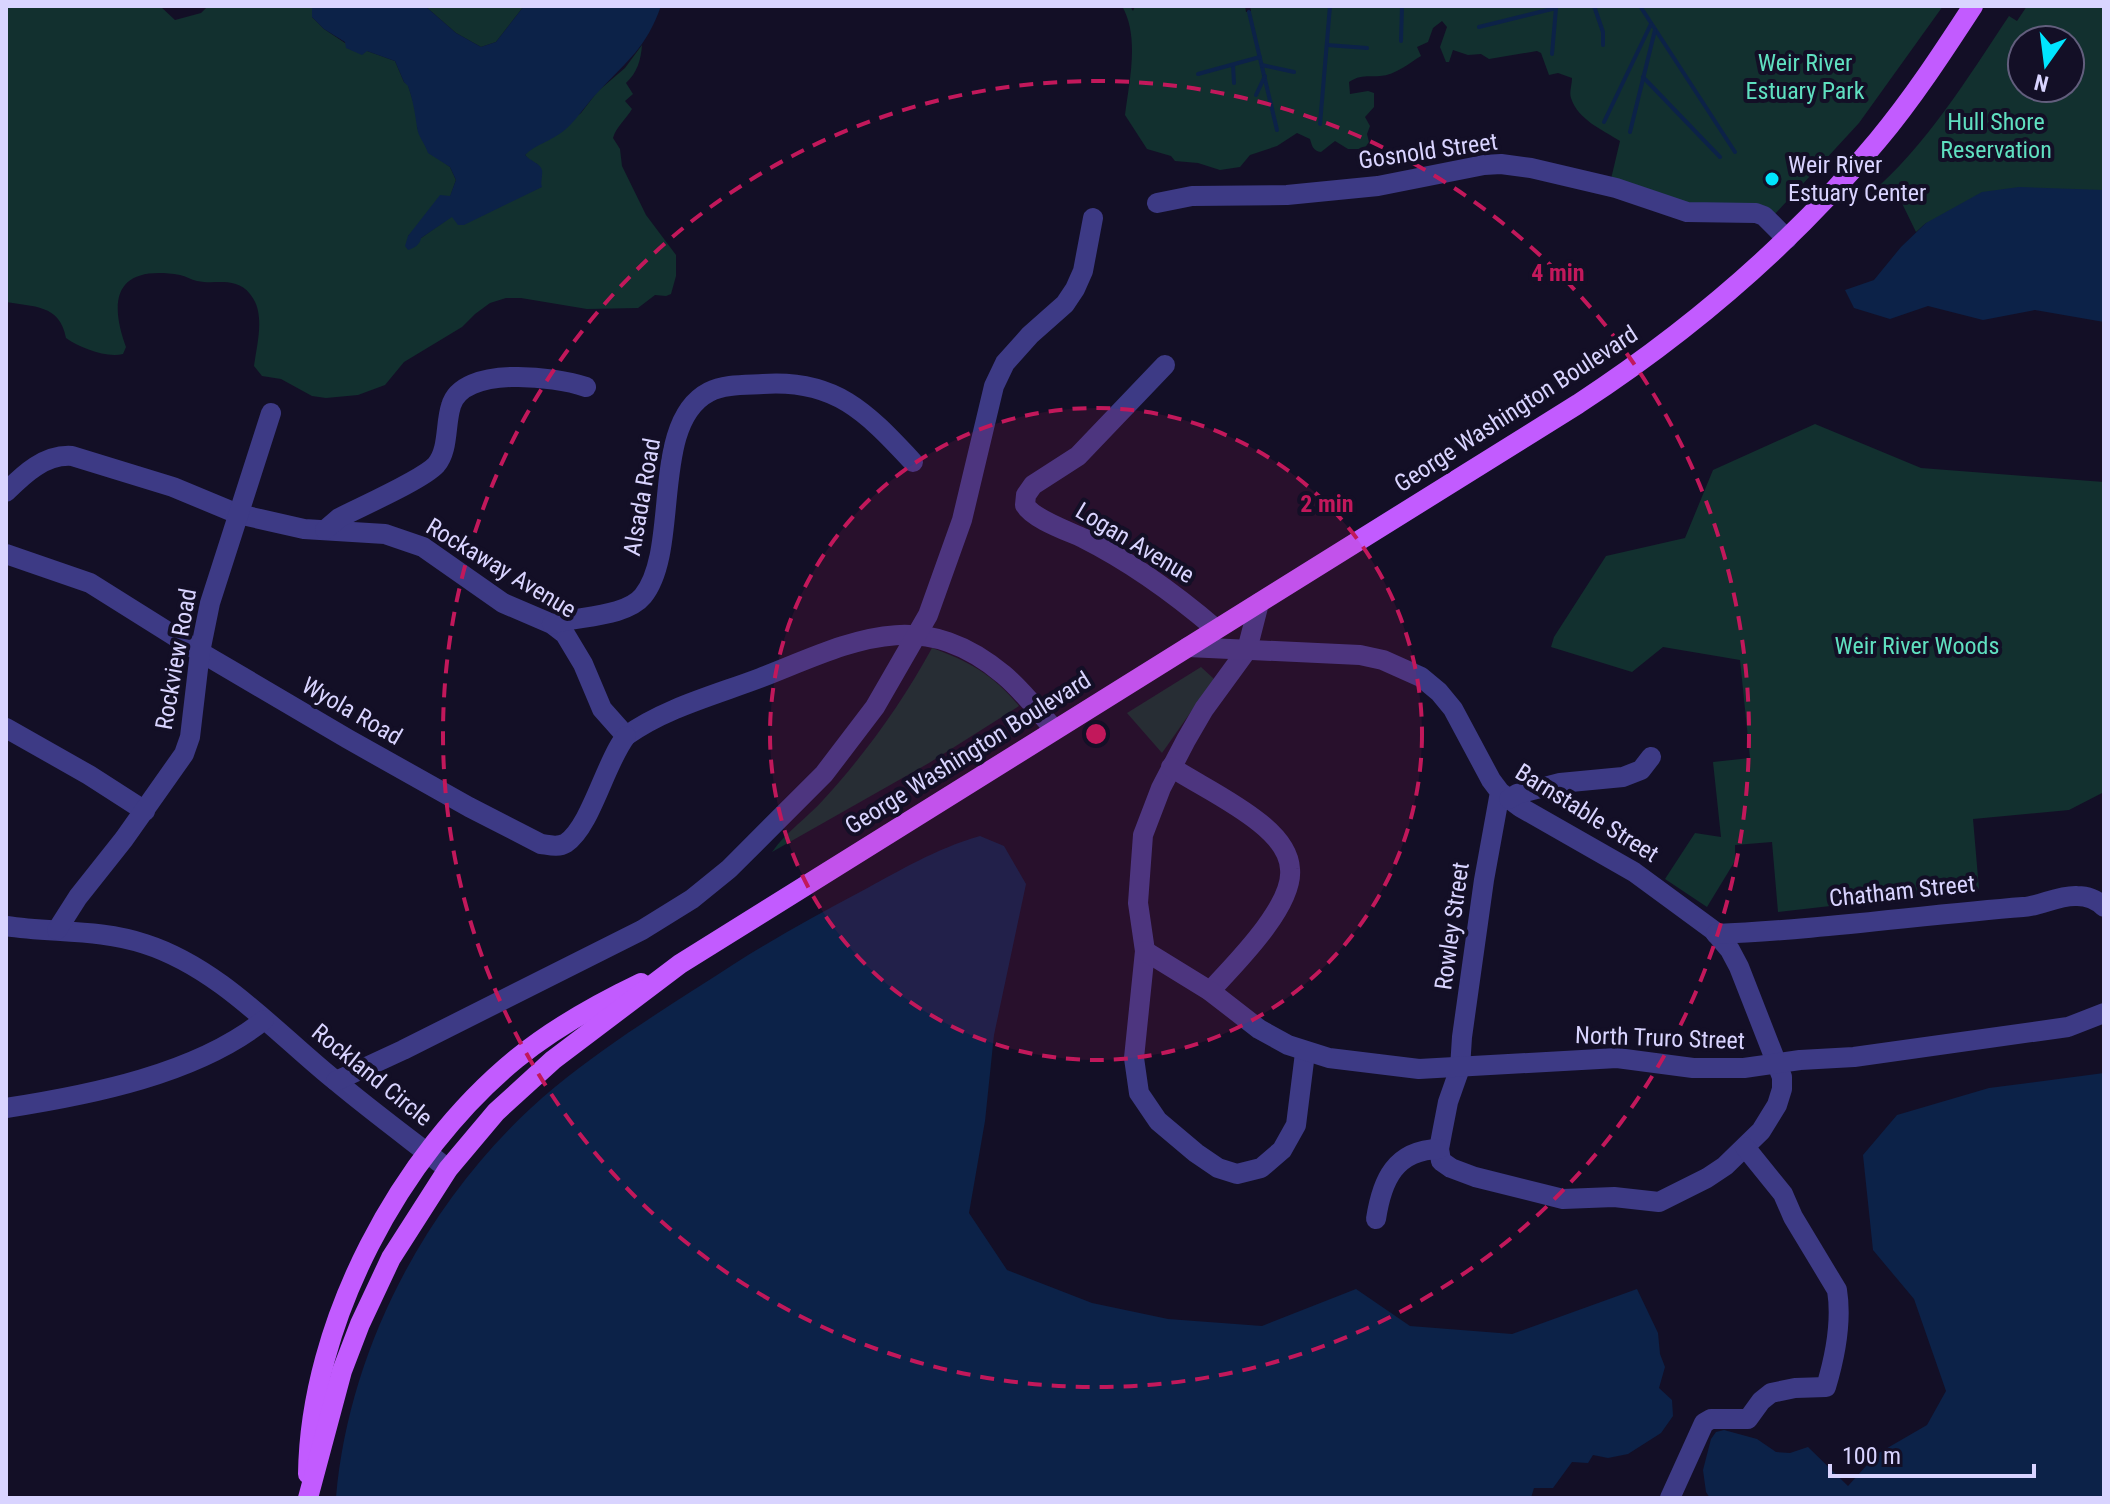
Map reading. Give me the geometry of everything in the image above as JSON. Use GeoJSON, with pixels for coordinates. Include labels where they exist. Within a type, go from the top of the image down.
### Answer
{"type":"FeatureCollection","features":[{"type":"Feature","properties":{"kind":"main road","name":"George Washington Boulevard"},"geometry":{"type":"LineString","coordinates":[[308,1498],[335,1396],[360,1324],[401,1239],[448,1169],[496,1112],[533,1076],[680,964],[1620,376],[1711,307],[1787,239],[1880,139],[1925,79],[1973,6]]}},
{"type":"Feature","properties":{"kind":"main road","name":"George Washington Boulevard"},"geometry":{"type":"LineString","coordinates":[[308,1498],[309,1442],[320,1380],[334,1330],[374,1236],[429,1154],[478,1096],[516,1059],[605,1000],[680,964]]}},
{"type":"Feature","properties":{"kind":"street","name":"Gosnold Street"},"geometry":{"type":"LineString","coordinates":[[1157,203],[1192,196],[1287,195],[1378,186],[1501,164],[1616,188],[1682,211],[1756,213],[1764,216],[1787,239]]}},
{"type":"Feature","properties":{"kind":"street"},"geometry":{"type":"LineString","coordinates":[[336,1081],[642,930],[692,899],[750,851],[824,774],[874,707],[937,597],[959,531],[994,386],[1005,363],[1030,335],[1065,304],[1075,289],[1083,271],[1093,218]]}},
{"type":"Feature","properties":{"kind":"street","name":"Logan Avenue"},"geometry":{"type":"LineString","coordinates":[[1165,365],[1078,456],[1033,485],[1026,495],[1025,505],[1034,515],[1100,547],[1172,593],[1216,629]]}},
{"type":"Feature","properties":{"kind":"street"},"geometry":{"type":"LineString","coordinates":[[325,530],[339,518],[434,468],[442,451],[451,404],[466,385],[492,379],[528,378],[586,387]]}},
{"type":"Feature","properties":{"kind":"street","name":"Alsada Road"},"geometry":{"type":"LineString","coordinates":[[552,624],[617,611],[632,606],[642,598],[659,562],[668,477],[679,433],[687,414],[706,392],[735,386],[805,385],[855,405],[913,462]]}},
{"type":"Feature","properties":{"kind":"street","name":"Rockview Road"},"geometry":{"type":"LineString","coordinates":[[57,930],[78,897],[176,769],[187,746],[210,603],[271,413]]}},
{"type":"Feature","properties":{"kind":"street","name":"Rockaway Avenue"},"geometry":{"type":"LineString","coordinates":[[6,492],[34,468],[63,456],[173,487],[238,514],[304,529],[385,534],[405,540],[439,556],[503,603],[552,624],[565,634],[583,664],[602,709],[626,736]]}},
{"type":"Feature","properties":{"kind":"street","name":"Wyola Road"},"geometry":{"type":"LineString","coordinates":[[6,554],[90,583],[200,652],[429,785],[541,844],[565,844],[577,832],[610,760],[626,736]]}},
{"type":"Feature","properties":{"kind":"street"},"geometry":{"type":"LineString","coordinates":[[1259,603],[1247,650],[1204,709],[1171,767],[1143,835],[1138,903],[1145,951],[1134,1058],[1139,1093],[1158,1121],[1196,1153],[1218,1168],[1237,1174],[1261,1168],[1282,1150],[1296,1125],[1305,1053]]}},
{"type":"Feature","properties":{"kind":"street"},"geometry":{"type":"LineString","coordinates":[[626,736],[644,723],[675,710],[856,643],[889,634],[939,638],[968,650],[989,663],[1023,693],[1054,729]]}},
{"type":"Feature","properties":{"kind":"street","name":"Barnstable Street"},"geometry":{"type":"LineString","coordinates":[[1188,647],[1360,655],[1412,672],[1439,692],[1453,709],[1504,796],[1634,872],[1716,934],[1739,967],[1782,1077],[1777,1105],[1761,1131],[1707,1178],[1659,1202],[1614,1197],[1563,1199],[1451,1168],[1441,1161],[1439,1149]]}},
{"type":"Feature","properties":{"kind":"street"},"geometry":{"type":"LineString","coordinates":[[6,728],[145,811]]}},
{"type":"Feature","properties":{"kind":"street"},"geometry":{"type":"LineString","coordinates":[[1504,796],[1560,783],[1623,777],[1641,770],[1651,757]]}},
{"type":"Feature","properties":{"kind":"street"},"geometry":{"type":"LineString","coordinates":[[1171,767],[1262,825],[1287,854],[1291,871],[1283,900],[1272,918],[1210,991]]}},
{"type":"Feature","properties":{"kind":"street","name":"Rowley Street"},"geometry":{"type":"LineString","coordinates":[[1439,1149],[1448,1102],[1460,1068],[1484,880],[1504,796]]}},
{"type":"Feature","properties":{"kind":"street","name":"Chatham Street"},"geometry":{"type":"LineString","coordinates":[[1716,934],[2027,907],[2074,895],[2098,902]]}},
{"type":"Feature","properties":{"kind":"street","name":"Rockland Circle"},"geometry":{"type":"LineString","coordinates":[[7,928],[57,930],[132,941],[167,952],[220,985],[448,1169]]}},
{"type":"Feature","properties":{"kind":"street","name":"North Truro Street"},"geometry":{"type":"LineString","coordinates":[[1145,951],[1210,991],[1259,1029],[1305,1053],[1380,1066],[1419,1069],[1617,1058],[1693,1068],[1744,1068],[1854,1057],[2068,1027],[2104,1013]]}},
{"type":"Feature","properties":{"kind":"street"},"geometry":{"type":"LineString","coordinates":[[6,1108],[158,1074],[234,1042],[264,1020]]}},
{"type":"Feature","properties":{"kind":"street"},"geometry":{"type":"LineString","coordinates":[[1670,1498],[1704,1423],[1711,1419],[1743,1420],[1752,1417],[1761,1401],[1771,1393],[1826,1387],[1837,1327],[1837,1290],[1793,1217],[1783,1194],[1745,1147]]}},
{"type":"Feature","properties":{"kind":"street"},"geometry":{"type":"LineString","coordinates":[[1376,1219],[1381,1195],[1395,1166],[1421,1150],[1439,1149]]}},
{"type":"Feature","properties":{"kind":"green space"},"geometry":{"type":"Polygon","coordinates":[[[6,6],[160,6],[175,20],[201,13],[208,6],[312,6],[312,17],[345,43],[395,61],[408,85],[418,117],[417,127],[427,149],[450,167],[456,180],[450,197],[408,236],[421,238],[452,216],[517,198],[541,187],[537,164],[525,155],[527,152],[581,113],[597,92],[625,68],[642,45],[638,66],[626,83],[633,94],[625,101],[632,109],[613,138],[620,149],[622,166],[646,215],[676,255],[676,276],[671,294],[655,295],[638,308],[587,309],[521,298],[490,303],[462,327],[404,362],[385,385],[358,395],[312,396],[281,379],[262,376],[254,366],[258,310],[250,294],[232,283],[204,282],[159,273],[131,280],[123,288],[119,299],[120,329],[126,347],[123,354],[109,355],[86,349],[66,338],[63,327],[51,313],[6,302],[6,6]]]}},
{"type":"Feature","properties":{"kind":"green space"},"geometry":{"type":"Polygon","coordinates":[[[425,6],[524,6],[496,42],[481,47],[456,33],[425,6]]]}},
{"type":"Feature","properties":{"kind":"green space","name":"Weir River Estuary Park"},"geometry":{"type":"Polygon","coordinates":[[[1122,6],[1130,6],[1133,11],[1135,6],[1245,6],[1246,12],[1251,11],[1250,6],[1943,6],[1859,123],[1774,215],[1695,205],[1611,179],[1620,141],[1592,124],[1574,106],[1570,96],[1572,78],[1558,73],[1549,75],[1541,53],[1537,51],[1489,59],[1481,54],[1468,55],[1453,50],[1449,62],[1446,62],[1440,47],[1447,27],[1442,21],[1433,28],[1428,42],[1417,47],[1421,56],[1391,73],[1349,82],[1350,94],[1374,93],[1374,107],[1365,117],[1370,126],[1367,134],[1369,142],[1364,149],[1348,149],[1335,141],[1321,152],[1313,148],[1310,139],[1297,133],[1277,146],[1250,155],[1240,167],[1220,170],[1198,163],[1175,161],[1171,156],[1147,149],[1125,115],[1132,45],[1131,31],[1122,6]]]}},
{"type":"Feature","properties":{"kind":"green space","name":"Hull Shore Reservation"},"geometry":{"type":"Polygon","coordinates":[[[2027,6],[2104,6],[2104,190],[1926,223],[1916,232],[1894,187],[1869,195],[1927,133],[2009,16],[2017,21],[2027,6]]]}},
{"type":"Feature","properties":{"kind":"green space","name":"Weir River Woods"},"geometry":{"type":"Polygon","coordinates":[[[1815,424],[1921,468],[2104,482],[2104,792],[2069,810],[1973,819],[1979,889],[1778,912],[1772,842],[1735,845],[1735,861],[1707,907],[1665,879],[1695,833],[1721,837],[1713,762],[1750,758],[1740,660],[1663,647],[1632,672],[1551,647],[1554,637],[1606,556],[1685,538],[1713,470],[1815,424]]]}},
{"type":"Feature","properties":{"kind":"green space"},"geometry":{"type":"Polygon","coordinates":[[[932,648],[980,670],[1019,706],[929,763],[772,852],[824,799],[869,746],[932,648]]]}},
{"type":"Feature","properties":{"kind":"green space"},"geometry":{"type":"Polygon","coordinates":[[[1201,667],[1214,679],[1162,753],[1127,713],[1201,667]]]}},
{"type":"Feature","properties":{"kind":"water"},"geometry":{"type":"Polygon","coordinates":[[[312,6],[425,6],[456,33],[481,47],[496,42],[524,6],[661,6],[649,33],[635,53],[571,124],[525,155],[541,168],[542,187],[464,225],[458,225],[452,217],[408,250],[405,246],[408,236],[440,195],[450,196],[456,180],[450,167],[428,153],[418,131],[408,86],[395,61],[367,51],[362,55],[346,48],[345,42],[312,17],[312,6]]]}},
{"type":"Feature","properties":{"kind":"water"},"geometry":{"type":"Polygon","coordinates":[[[2019,187],[2104,190],[2104,322],[2035,310],[1983,320],[1928,306],[1890,319],[1854,308],[1845,290],[1874,280],[1926,223],[1982,192],[2019,187]]]}},
{"type":"Feature","properties":{"kind":"water"},"geometry":{"type":"Polygon","coordinates":[[[980,836],[1004,846],[1026,884],[994,1035],[985,1121],[969,1213],[1007,1270],[1092,1303],[1168,1319],[1262,1326],[1356,1289],[1410,1326],[1512,1334],[1637,1289],[1658,1333],[1665,1367],[1659,1388],[1672,1400],[1673,1416],[1661,1433],[1628,1454],[1608,1458],[1593,1455],[1588,1463],[1572,1462],[1553,1488],[1534,1488],[1531,1498],[336,1498],[344,1440],[359,1382],[379,1326],[405,1271],[436,1219],[472,1171],[512,1127],[555,1087],[598,1054],[749,954],[918,861],[980,836]]]}},
{"type":"Feature","properties":{"kind":"water"},"geometry":{"type":"Polygon","coordinates":[[[2104,1073],[2104,1498],[1710,1498],[1706,1492],[1703,1470],[1711,1439],[1716,1432],[1724,1430],[1757,1439],[1776,1452],[1790,1453],[1808,1447],[1848,1486],[1877,1454],[1927,1425],[1946,1391],[1914,1299],[1873,1250],[1863,1155],[1897,1115],[1989,1088],[2104,1073]]]}},
{"type":"Feature","properties":{"kind":"waterway"},"geometry":{"type":"LineString","coordinates":[[1320,124],[1330,6]]}},
{"type":"Feature","properties":{"kind":"waterway"},"geometry":{"type":"LineString","coordinates":[[1401,41],[1402,6]]}},
{"type":"Feature","properties":{"kind":"waterway"},"geometry":{"type":"LineString","coordinates":[[1594,6],[1603,32],[1603,45]]}},
{"type":"Feature","properties":{"kind":"waterway"},"geometry":{"type":"LineString","coordinates":[[1640,6],[1735,152]]}},
{"type":"Feature","properties":{"kind":"waterway"},"geometry":{"type":"LineString","coordinates":[[1479,27],[1556,8]]}},
{"type":"Feature","properties":{"kind":"waterway"},"geometry":{"type":"LineString","coordinates":[[1552,54],[1556,8]]}},
{"type":"Feature","properties":{"kind":"waterway"},"geometry":{"type":"LineString","coordinates":[[1249,12],[1277,130]]}},
{"type":"Feature","properties":{"kind":"waterway"},"geometry":{"type":"LineString","coordinates":[[1604,122],[1651,24]]}},
{"type":"Feature","properties":{"kind":"waterway"},"geometry":{"type":"LineString","coordinates":[[1630,132],[1655,30]]}},
{"type":"Feature","properties":{"kind":"waterway"},"geometry":{"type":"LineString","coordinates":[[1327,45],[1367,48]]}},
{"type":"Feature","properties":{"kind":"waterway"},"geometry":{"type":"LineString","coordinates":[[1198,74],[1260,57]]}},
{"type":"Feature","properties":{"kind":"waterway"},"geometry":{"type":"LineString","coordinates":[[1233,65],[1234,83]]}},
{"type":"Feature","properties":{"kind":"waterway"},"geometry":{"type":"LineString","coordinates":[[1262,65],[1294,72]]}},
{"type":"Feature","properties":{"kind":"waterway"},"geometry":{"type":"LineString","coordinates":[[1256,95],[1265,76]]}},
{"type":"Feature","properties":{"kind":"waterway"},"geometry":{"type":"LineString","coordinates":[[1643,77],[1720,157]]}},
{"type":"Feature","properties":{"kind":"place","name":"Weir River Estuary Center"},"geometry":{"type":"Point","coordinates":[1772,179]}}]}
